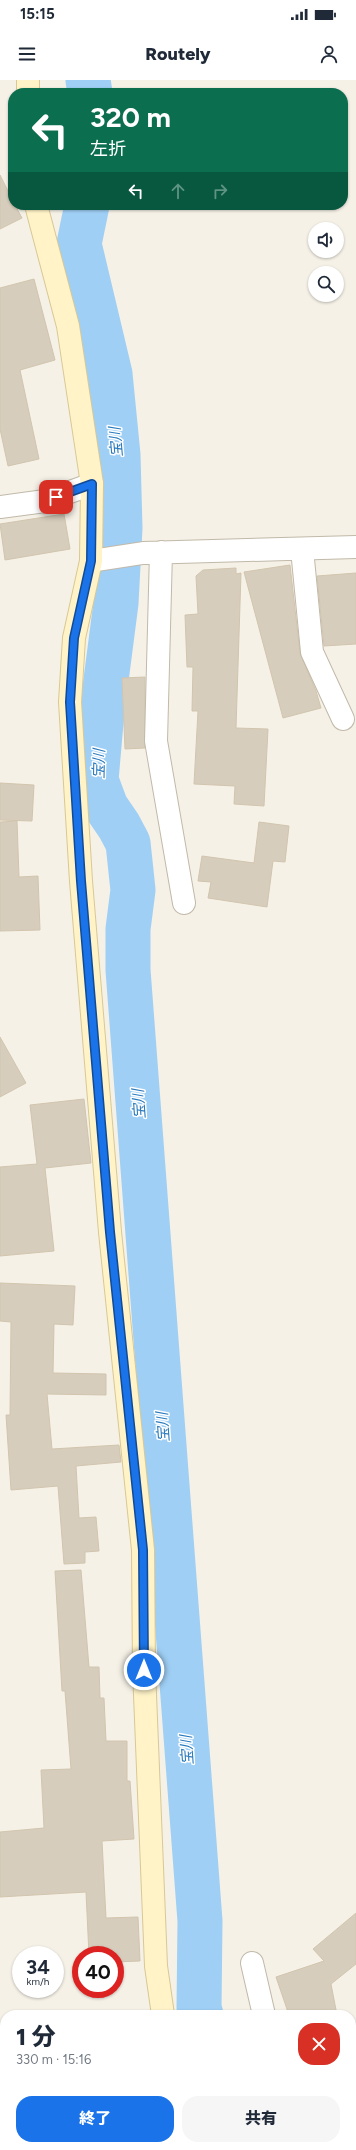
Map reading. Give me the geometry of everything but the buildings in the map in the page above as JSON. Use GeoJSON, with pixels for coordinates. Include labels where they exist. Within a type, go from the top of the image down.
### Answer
{"type":"FeatureCollection","features":[{"type":"Feature","properties":{"kind":"street"},"geometry":{"type":"LineString","coordinates":[[37,210],[68,326],[92,484],[97,560],[74,638],[70,702],[81,881],[110,1232],[143,1550],[144,1678],[156,1966],[162,2010]]}},
{"type":"Feature","properties":{"kind":"street"},"geometry":{"type":"LineString","coordinates":[[0,507],[44,501],[92,484]]}},
{"type":"Feature","properties":{"kind":"street"},"geometry":{"type":"LineString","coordinates":[[97,560],[152,552],[356,547]]}},
{"type":"Feature","properties":{"kind":"street"},"geometry":{"type":"LineString","coordinates":[[302,549],[312,652],[343,719]]}},
{"type":"Feature","properties":{"kind":"street"},"geometry":{"type":"LineString","coordinates":[[152,552],[156,740],[184,903]]}},
{"type":"Feature","properties":{"kind":"street"},"geometry":{"type":"LineString","coordinates":[[252,1963],[263,2010]]}},
{"type":"Feature","properties":{"kind":"waterway","name":"宝川"},"geometry":{"type":"LineString","coordinates":[[88,80],[89,88]]}},
{"type":"Feature","properties":{"kind":"waterway","name":"宝川"},"geometry":{"type":"LineString","coordinates":[[86,210],[79,244],[110,374],[118,455],[120,528],[116,603],[102,711],[96,780],[106,807],[128,843],[133,890],[128,929],[128,970],[200,1921],[200,2010]]}},
{"type":"Feature","properties":{"kind":"route"},"geometry":{"type":"LineString","coordinates":[[56,497],[92,484],[91,561],[74,638],[70,702],[81,881],[110,1232],[143,1550],[144,1670]]}}]}
